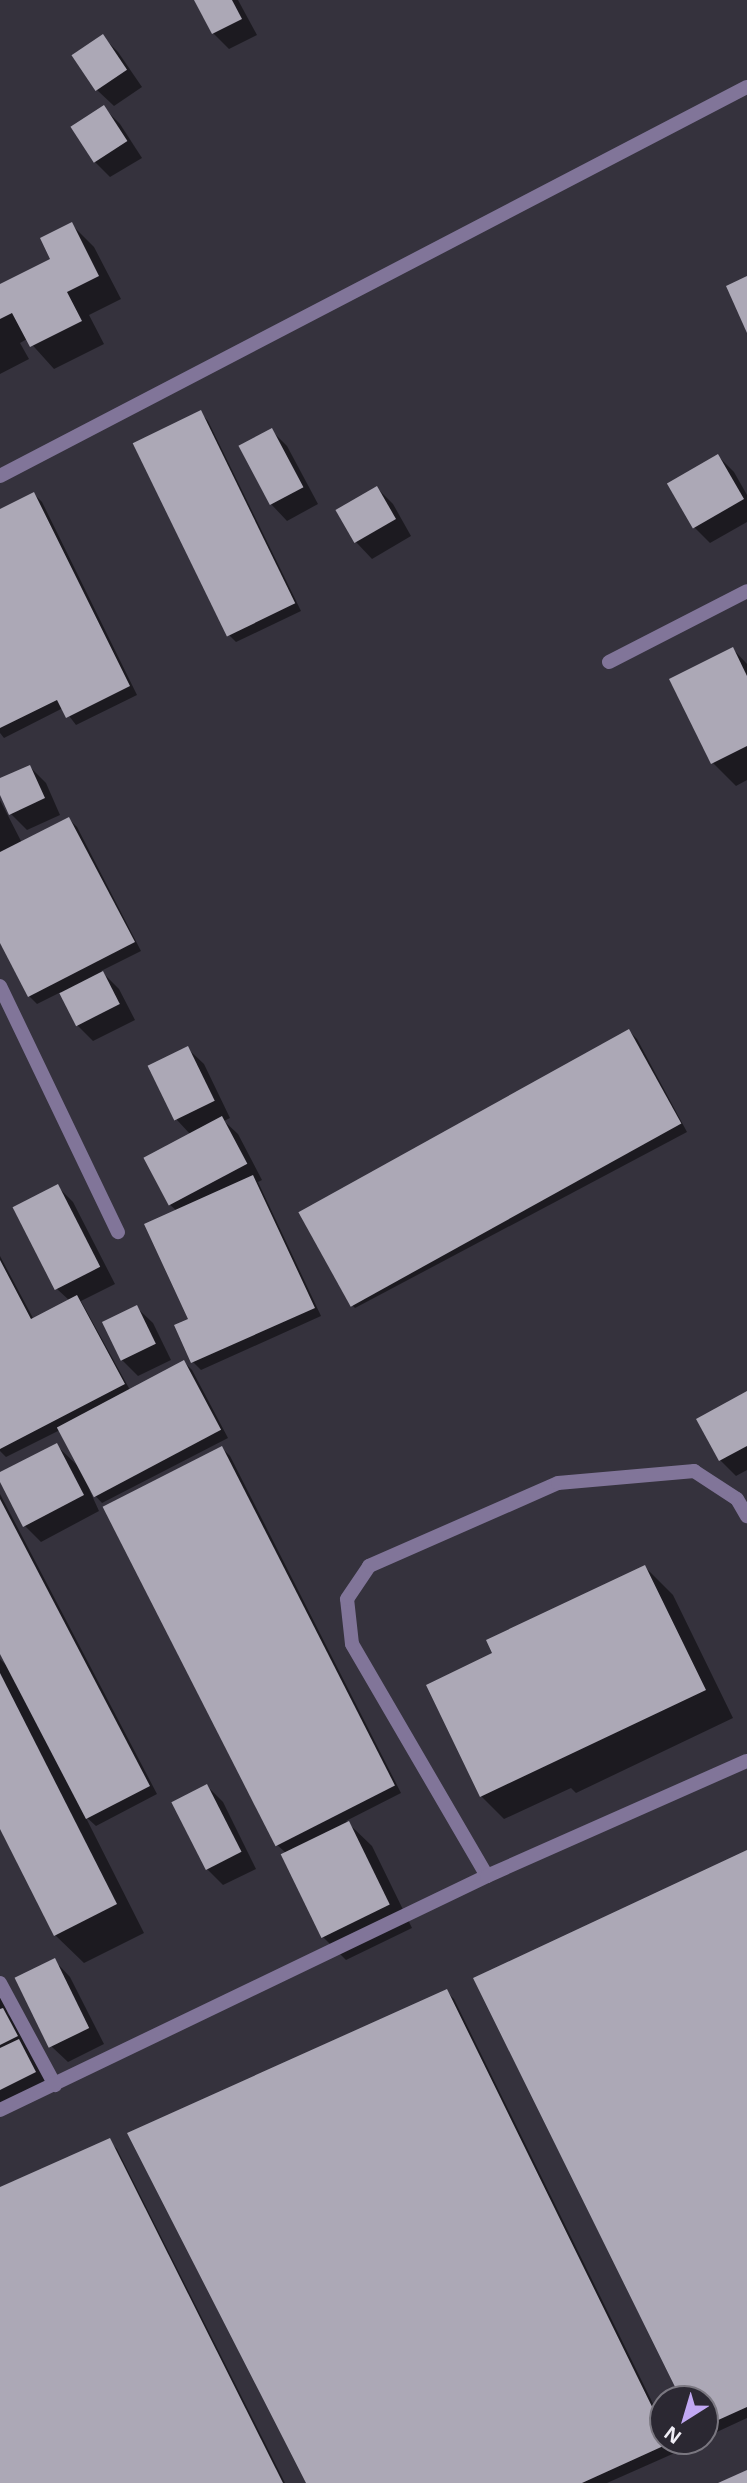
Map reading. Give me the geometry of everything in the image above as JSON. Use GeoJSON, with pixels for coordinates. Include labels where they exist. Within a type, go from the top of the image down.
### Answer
{"type":"FeatureCollection","features":[{"type":"Feature","properties":{"kind":"street"},"geometry":{"type":"LineString","coordinates":[[0,476],[747,87]]}},
{"type":"Feature","properties":{"kind":"street"},"geometry":{"type":"LineString","coordinates":[[609,662],[747,591]]}},
{"type":"Feature","properties":{"kind":"street"},"geometry":{"type":"LineString","coordinates":[[0,986],[118,1231]]}},
{"type":"Feature","properties":{"kind":"street"},"geometry":{"type":"LineString","coordinates":[[487,1876],[352,1644],[347,1599],[369,1566],[558,1483],[694,1471],[737,1499],[747,1516]]}},
{"type":"Feature","properties":{"kind":"street"},"geometry":{"type":"LineString","coordinates":[[0,2110],[487,1876],[747,1760]]}},
{"type":"Feature","properties":{"kind":"street"},"geometry":{"type":"LineString","coordinates":[[0,1983],[55,2085]]}},
{"type":"Feature","properties":{"kind":"building"},"geometry":{"type":"Polygon","coordinates":[[[194,0],[232,0],[242,19],[212,34],[194,0]]]}},
{"type":"Feature","properties":{"kind":"building"},"geometry":{"type":"Polygon","coordinates":[[[103,34],[127,70],[96,91],[71,55],[103,34]]]}},
{"type":"Feature","properties":{"kind":"building"},"geometry":{"type":"Polygon","coordinates":[[[104,105],[127,141],[94,163],[70,127],[104,105]]]}},
{"type":"Feature","properties":{"kind":"building"},"geometry":{"type":"Polygon","coordinates":[[[72,222],[99,276],[67,292],[82,321],[30,347],[12,313],[0,319],[0,284],[50,259],[40,238],[72,222]]]}},
{"type":"Feature","properties":{"kind":"building"},"geometry":{"type":"Polygon","coordinates":[[[747,276],[747,333],[726,286],[747,276]]]}},
{"type":"Feature","properties":{"kind":"building"},"geometry":{"type":"Polygon","coordinates":[[[201,410],[295,603],[227,637],[133,443],[201,410]]]}},
{"type":"Feature","properties":{"kind":"building"},"geometry":{"type":"Polygon","coordinates":[[[272,428],[303,487],[270,505],[238,446],[272,428]]]}},
{"type":"Feature","properties":{"kind":"building"},"geometry":{"type":"Polygon","coordinates":[[[718,454],[744,499],[693,529],[667,484],[718,454]]]}},
{"type":"Feature","properties":{"kind":"building"},"geometry":{"type":"Polygon","coordinates":[[[377,486],[396,519],[354,543],[335,510],[377,486]]]}},
{"type":"Feature","properties":{"kind":"building"},"geometry":{"type":"Polygon","coordinates":[[[34,492],[130,686],[66,718],[57,700],[0,728],[0,509],[34,492]]]}},
{"type":"Feature","properties":{"kind":"building"},"geometry":{"type":"Polygon","coordinates":[[[733,647],[747,676],[747,746],[711,764],[669,679],[733,647]]]}},
{"type":"Feature","properties":{"kind":"building"},"geometry":{"type":"Polygon","coordinates":[[[30,765],[45,798],[9,815],[0,795],[0,778],[30,765]]]}},
{"type":"Feature","properties":{"kind":"building"},"geometry":{"type":"Polygon","coordinates":[[[69,817],[135,942],[28,997],[0,943],[0,852],[69,817]]]}},
{"type":"Feature","properties":{"kind":"building"},"geometry":{"type":"Polygon","coordinates":[[[103,971],[120,1004],[76,1026],[59,993],[103,971]]]}},
{"type":"Feature","properties":{"kind":"building"},"geometry":{"type":"Polygon","coordinates":[[[629,1029],[681,1123],[351,1307],[298,1212],[629,1029]]]}},
{"type":"Feature","properties":{"kind":"building"},"geometry":{"type":"Polygon","coordinates":[[[188,1046],[215,1101],[174,1121],[148,1066],[188,1046]]]}},
{"type":"Feature","properties":{"kind":"building"},"geometry":{"type":"Polygon","coordinates":[[[222,1116],[247,1164],[169,1205],[143,1158],[222,1116]]]}},
{"type":"Feature","properties":{"kind":"building"},"geometry":{"type":"Polygon","coordinates":[[[253,1175],[315,1308],[191,1363],[174,1325],[188,1319],[144,1224],[253,1175]]]}},
{"type":"Feature","properties":{"kind":"building"},"geometry":{"type":"Polygon","coordinates":[[[58,1184],[100,1267],[55,1290],[13,1207],[58,1184]]]}},
{"type":"Feature","properties":{"kind":"building"},"geometry":{"type":"Polygon","coordinates":[[[0,1260],[31,1319],[77,1295],[125,1384],[0,1449],[0,1260]]]}},
{"type":"Feature","properties":{"kind":"building"},"geometry":{"type":"Polygon","coordinates":[[[137,1305],[156,1344],[121,1361],[102,1322],[137,1305]]]}},
{"type":"Feature","properties":{"kind":"building"},"geometry":{"type":"Polygon","coordinates":[[[184,1360],[221,1430],[94,1497],[57,1428],[184,1360]]]}},
{"type":"Feature","properties":{"kind":"building"},"geometry":{"type":"Polygon","coordinates":[[[747,1391],[747,1446],[719,1461],[696,1419],[747,1391]]]}},
{"type":"Feature","properties":{"kind":"building"},"geometry":{"type":"Polygon","coordinates":[[[57,1443],[84,1495],[23,1527],[0,1482],[0,1472],[57,1443]]]}},
{"type":"Feature","properties":{"kind":"building"},"geometry":{"type":"Polygon","coordinates":[[[222,1446],[395,1785],[276,1846],[103,1507],[222,1446]]]}},
{"type":"Feature","properties":{"kind":"building"},"geometry":{"type":"Polygon","coordinates":[[[0,1499],[150,1786],[86,1819],[0,1654],[0,1499]]]}},
{"type":"Feature","properties":{"kind":"building"},"geometry":{"type":"Polygon","coordinates":[[[645,1565],[706,1690],[480,1797],[426,1685],[492,1653],[486,1640],[645,1565]]]}},
{"type":"Feature","properties":{"kind":"building"},"geometry":{"type":"Polygon","coordinates":[[[0,1673],[117,1904],[54,1936],[0,1829],[0,1673]]]}},
{"type":"Feature","properties":{"kind":"building"},"geometry":{"type":"Polygon","coordinates":[[[207,1784],[242,1852],[206,1870],[171,1802],[207,1784]]]}},
{"type":"Feature","properties":{"kind":"building"},"geometry":{"type":"Polygon","coordinates":[[[349,1821],[390,1905],[321,1938],[281,1854],[349,1821]]]}},
{"type":"Feature","properties":{"kind":"building"},"geometry":{"type":"Polygon","coordinates":[[[747,1850],[747,2407],[719,2420],[719,2385],[674,2385],[473,1978],[747,1850]]]}},
{"type":"Feature","properties":{"kind":"building"},"geometry":{"type":"Polygon","coordinates":[[[55,1958],[89,2028],[49,2048],[15,1978],[55,1958]]]}},
{"type":"Feature","properties":{"kind":"building"},"geometry":{"type":"Polygon","coordinates":[[[447,1989],[649,2400],[649,2453],[582,2483],[306,2483],[127,2133],[447,1989]]]}},
{"type":"Feature","properties":{"kind":"building"},"geometry":{"type":"Polygon","coordinates":[[[3,2008],[18,2036],[0,2045],[0,2009],[3,2008]]]}},
{"type":"Feature","properties":{"kind":"building"},"geometry":{"type":"Polygon","coordinates":[[[19,2039],[36,2072],[0,2090],[0,2048],[19,2039]]]}},
{"type":"Feature","properties":{"kind":"building"},"geometry":{"type":"Polygon","coordinates":[[[110,2138],[283,2483],[0,2483],[0,2187],[110,2138]]]}},
{"type":"Feature","properties":{"kind":"building"},"geometry":{"type":"Polygon","coordinates":[[[747,2470],[747,2483],[718,2483],[747,2470]]]}}]}
